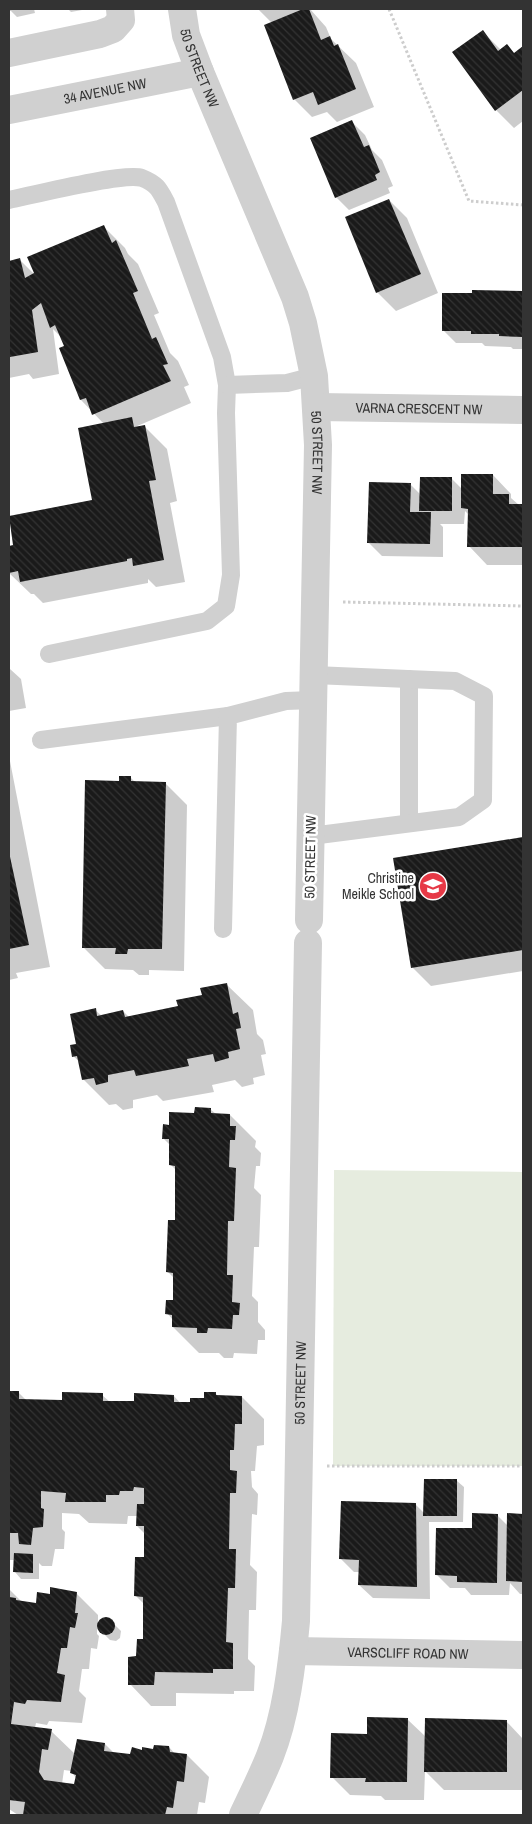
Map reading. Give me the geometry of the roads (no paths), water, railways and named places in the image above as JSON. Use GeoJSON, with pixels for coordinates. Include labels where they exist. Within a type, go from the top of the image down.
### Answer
{"type":"FeatureCollection","features":[{"type":"Feature","properties":{"kind":"street"},"geometry":{"type":"LineString","coordinates":[[9,53],[100,34],[113,29],[121,20],[120,9]]}},
{"type":"Feature","properties":{"kind":"street","name":"50 STREET NW"},"geometry":{"type":"LineString","coordinates":[[182,9],[186,35],[200,72],[295,297],[303,323],[314,376],[318,445],[296,1621],[284,1705],[270,1755],[243,1815]]}},
{"type":"Feature","properties":{"kind":"street","name":"34 AVENUE NW"},"geometry":{"type":"LineString","coordinates":[[9,110],[200,72]]}},
{"type":"Feature","properties":{"kind":"street","name":"VARNA CRESCENT NW"},"geometry":{"type":"LineString","coordinates":[[316,407],[523,410]]}},
{"type":"Feature","properties":{"kind":"street","name":"VARSCLIFF ROAD NW"},"geometry":{"type":"LineString","coordinates":[[293,1651],[523,1655]]}},
{"type":"Feature","properties":{"kind":"lane"},"geometry":{"type":"LineString","coordinates":[[9,200],[120,178],[140,178],[158,186],[166,202],[222,357],[227,385],[226,413],[231,575],[226,606],[208,621],[49,654]]}},
{"type":"Feature","properties":{"kind":"lane"},"geometry":{"type":"LineString","coordinates":[[227,385],[287,383],[314,376]]}},
{"type":"Feature","properties":{"kind":"lane"},"geometry":{"type":"LineString","coordinates":[[410,679],[410,823]]}},
{"type":"Feature","properties":{"kind":"lane"},"geometry":{"type":"LineString","coordinates":[[41,740],[228,716],[286,701],[314,687],[410,679],[455,681],[484,696],[483,800],[459,817],[311,836]]}},
{"type":"Feature","properties":{"kind":"lane"},"geometry":{"type":"LineString","coordinates":[[223,929],[228,716]]}},
{"type":"Feature","properties":{"kind":"place","name":"Christine Meikle School"},"geometry":{"type":"Point","coordinates":[433,886]}}]}
